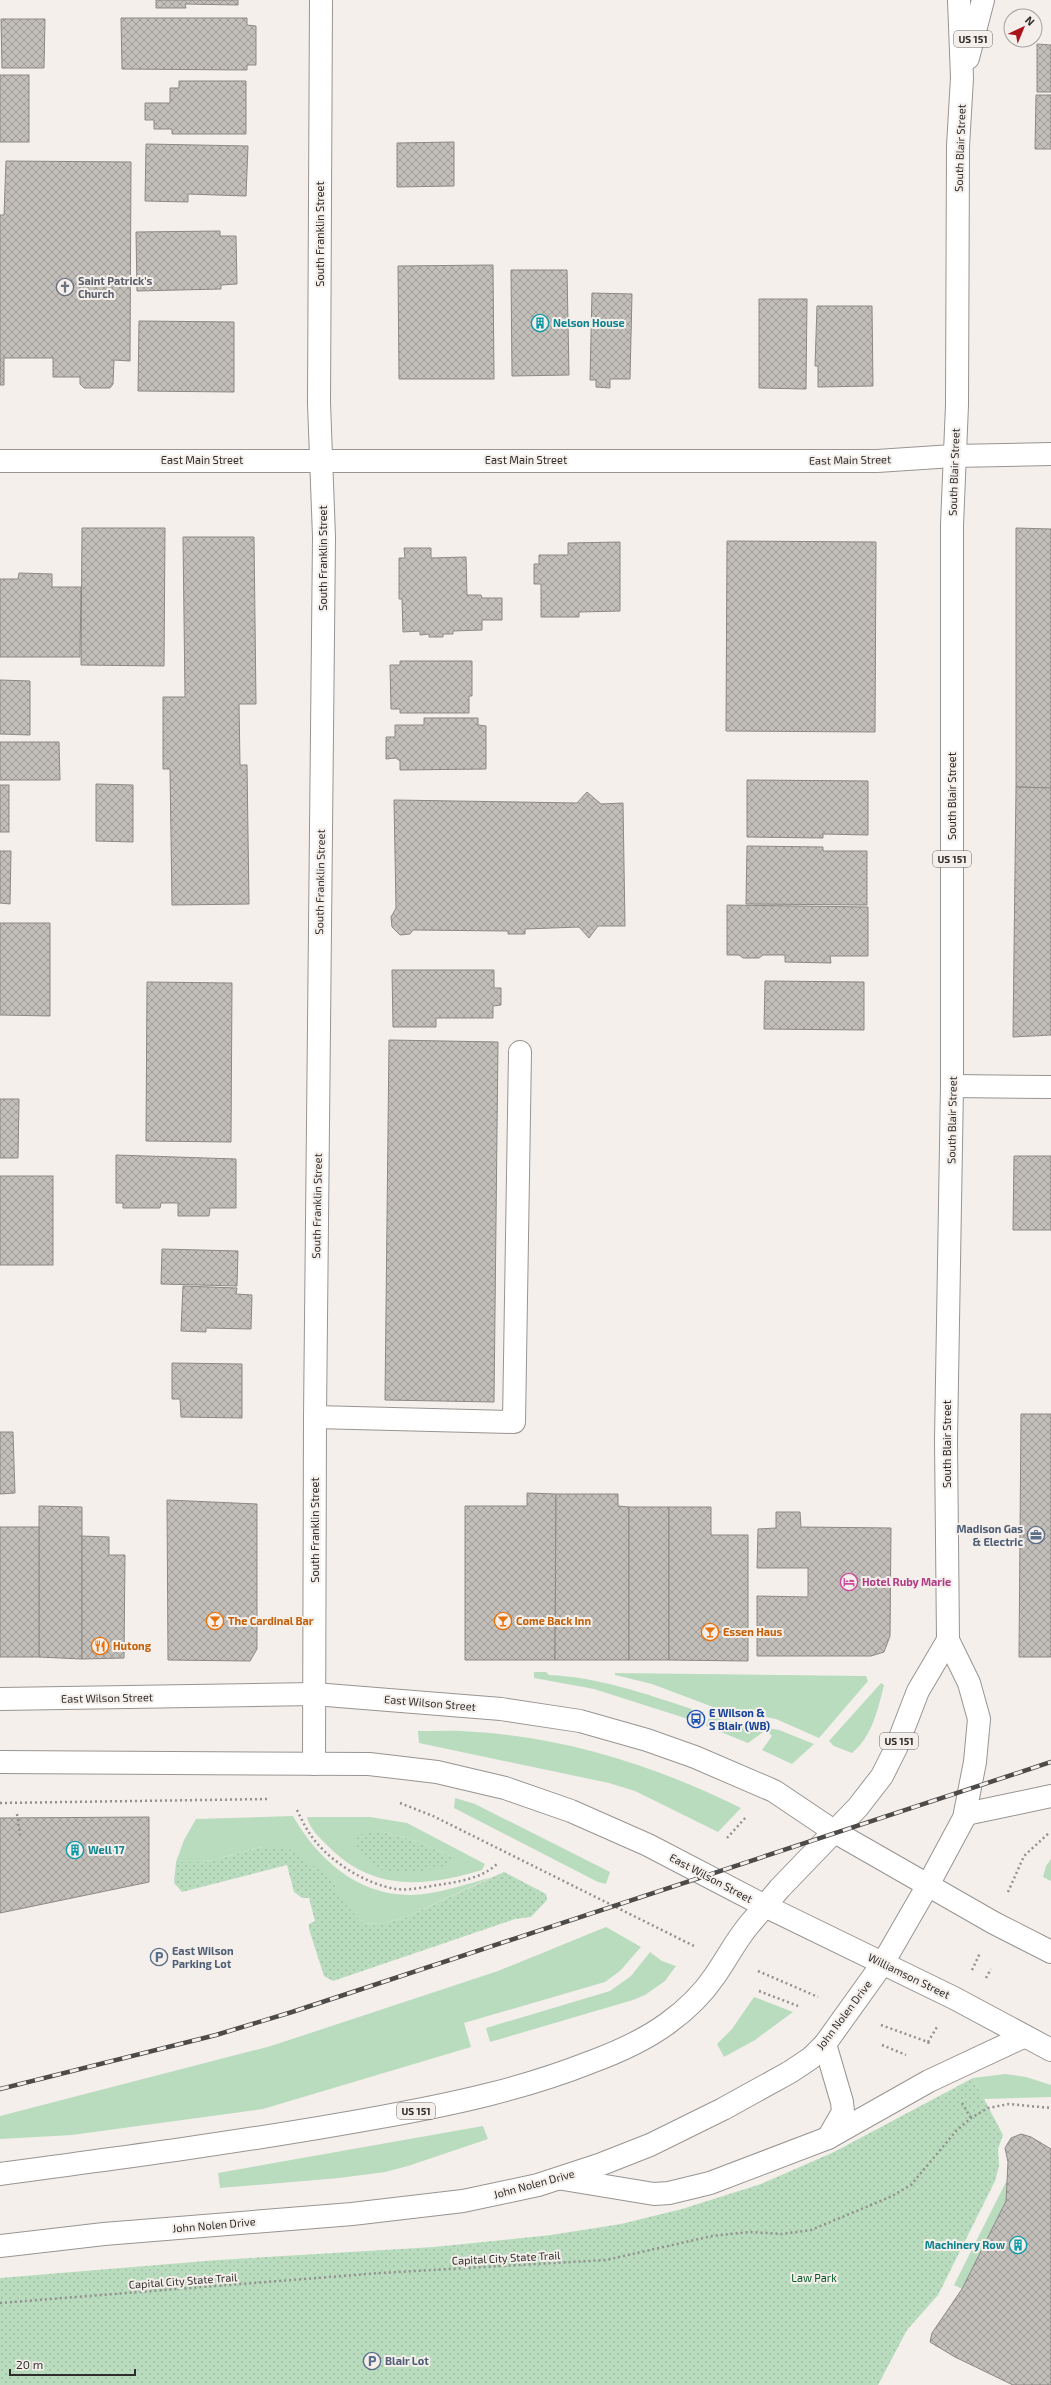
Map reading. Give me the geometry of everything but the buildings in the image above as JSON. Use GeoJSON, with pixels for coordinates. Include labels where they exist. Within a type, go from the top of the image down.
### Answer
{"type":"FeatureCollection","features":[{"type":"Feature","properties":{"kind":"street","name":"South Franklin Street"},"geometry":{"type":"LineString","coordinates":[[314,1764],[315,1417],[323,553],[319,335],[321,0]]}},
{"type":"Feature","properties":{"kind":"street","name":"South Blair Street"},"geometry":{"type":"LineString","coordinates":[[928,1885],[966,1814],[975,1762],[979,1719],[969,1683],[948,1640],[946,1440],[952,1086],[952,524],[953,456],[957,405],[958,146],[962,78],[959,0]]}},
{"type":"Feature","properties":{"kind":"street","name":"US 151"},"geometry":{"type":"LineString","coordinates":[[962,78],[983,0]]}},
{"type":"Feature","properties":{"kind":"street","name":"East Main Street"},"geometry":{"type":"LineString","coordinates":[[0,461],[877,461],[953,456],[1051,454]]}},
{"type":"Feature","properties":{"kind":"street"},"geometry":{"type":"LineString","coordinates":[[315,1417],[514,1422],[520,1052]]}},
{"type":"Feature","properties":{"kind":"street"},"geometry":{"type":"LineString","coordinates":[[952,1086],[1051,1087]]}},
{"type":"Feature","properties":{"kind":"street","name":"US 151"},"geometry":{"type":"LineString","coordinates":[[0,2174],[314,2129],[476,2099],[548,2078],[627,2047],[666,2025],[704,1991],[737,1939],[765,1906],[835,1832],[882,1776],[896,1748],[918,1691],[948,1640]]}},
{"type":"Feature","properties":{"kind":"street","name":"East Wilson Street"},"geometry":{"type":"LineString","coordinates":[[0,1699],[314,1694],[501,1709],[580,1721],[647,1740],[735,1773],[774,1791],[835,1832]]}},
{"type":"Feature","properties":{"kind":"street","name":"East Wilson Street"},"geometry":{"type":"LineString","coordinates":[[0,1762],[369,1764],[437,1772],[524,1794],[571,1811],[648,1845],[765,1906]]}},
{"type":"Feature","properties":{"kind":"street"},"geometry":{"type":"LineString","coordinates":[[966,1814],[1051,1796]]}},
{"type":"Feature","properties":{"kind":"street"},"geometry":{"type":"LineString","coordinates":[[835,1832],[1051,1952]]}},
{"type":"Feature","properties":{"kind":"street","name":"John Nolen Drive"},"geometry":{"type":"LineString","coordinates":[[0,2246],[104,2234],[414,2208],[512,2192],[560,2178],[650,2145],[723,2109],[790,2072],[811,2058],[825,2044],[883,1963],[928,1885]]}},
{"type":"Feature","properties":{"kind":"street","name":"Williamson Street"},"geometry":{"type":"LineString","coordinates":[[765,1906],[954,1998],[1023,2037],[1051,2050]]}},
{"type":"Feature","properties":{"kind":"street"},"geometry":{"type":"LineString","coordinates":[[560,2178],[654,2194],[669,2193],[710,2183],[828,2138],[929,2081],[1023,2037]]}},
{"type":"Feature","properties":{"kind":"street"},"geometry":{"type":"LineString","coordinates":[[825,2044],[841,2094],[842,2107],[838,2123],[828,2138]]}},
{"type":"Feature","properties":{"kind":"path"},"geometry":{"type":"LineString","coordinates":[[0,1803],[275,1799]]}},
{"type":"Feature","properties":{"kind":"path"},"geometry":{"type":"LineString","coordinates":[[393,1801],[433,1816],[685,1942]]}},
{"type":"Feature","properties":{"kind":"path"},"geometry":{"type":"LineString","coordinates":[[297,1810],[310,1835],[333,1858],[354,1874],[377,1884],[397,1889],[456,1882],[488,1873],[497,1864]]}},
{"type":"Feature","properties":{"kind":"path"},"geometry":{"type":"LineString","coordinates":[[727,1838],[750,1812]]}},
{"type":"Feature","properties":{"kind":"path"},"geometry":{"type":"LineString","coordinates":[[17,1814],[20,1835]]}},
{"type":"Feature","properties":{"kind":"path"},"geometry":{"type":"LineString","coordinates":[[1011,1885],[1024,1856],[1051,1832]]}},
{"type":"Feature","properties":{"kind":"path"},"geometry":{"type":"LineString","coordinates":[[776,1978],[811,1994]]}},
{"type":"Feature","properties":{"kind":"path"},"geometry":{"type":"LineString","coordinates":[[759,1991],[798,2006]]}},
{"type":"Feature","properties":{"kind":"path"},"geometry":{"type":"LineString","coordinates":[[894,2031],[928,2042],[939,2024]]}},
{"type":"Feature","properties":{"kind":"path","name":"Capital City State Trail"},"geometry":{"type":"LineString","coordinates":[[0,2303],[380,2273],[606,2260],[712,2236],[750,2232],[782,2234],[812,2230],[890,2197],[911,2185],[956,2131],[971,2118],[988,2108],[1009,2104],[1051,2108]]}},
{"type":"Feature","properties":{"kind":"green space"},"geometry":{"type":"Polygon","coordinates":[[[534,1672],[546,1672],[549,1675],[586,1679],[622,1687],[692,1709],[688,1719],[594,1689],[534,1678],[534,1672]]]}},
{"type":"Feature","properties":{"kind":"green space"},"geometry":{"type":"Polygon","coordinates":[[[615,1673],[866,1676],[868,1681],[819,1738],[776,1719],[713,1707],[652,1684],[615,1675],[615,1673]]]}},
{"type":"Feature","properties":{"kind":"green space"},"geometry":{"type":"Polygon","coordinates":[[[881,1683],[884,1685],[879,1704],[865,1739],[852,1753],[834,1746],[829,1741],[881,1683]]]}},
{"type":"Feature","properties":{"kind":"green space"},"geometry":{"type":"Polygon","coordinates":[[[710,1715],[722,1720],[779,1730],[814,1744],[792,1764],[762,1750],[772,1736],[766,1730],[748,1743],[706,1726],[710,1715]]]}},
{"type":"Feature","properties":{"kind":"green space"},"geometry":{"type":"Polygon","coordinates":[[[418,1731],[462,1731],[511,1735],[579,1748],[612,1757],[678,1780],[741,1808],[718,1832],[635,1791],[609,1783],[419,1743],[418,1731]]]}},
{"type":"Feature","properties":{"kind":"green space"},"geometry":{"type":"Polygon","coordinates":[[[455,1798],[475,1804],[610,1872],[606,1884],[598,1882],[454,1808],[455,1798]]]}},
{"type":"Feature","properties":{"kind":"green space"},"geometry":{"type":"Polygon","coordinates":[[[293,1816],[303,1832],[328,1861],[358,1882],[375,1889],[393,1894],[412,1895],[432,1893],[492,1877],[406,1917],[381,1924],[363,1923],[339,1899],[334,1880],[262,1847],[205,1862],[176,1862],[184,1840],[196,1819],[293,1816]]]}},
{"type":"Feature","properties":{"kind":"green space"},"geometry":{"type":"Polygon","coordinates":[[[307,1817],[370,1817],[407,1823],[485,1864],[482,1870],[440,1880],[400,1882],[381,1878],[363,1872],[345,1861],[318,1836],[307,1817]],[[378,1831],[452,1857],[416,1841],[378,1831]]]}},
{"type":"Feature","properties":{"kind":"green space"},"geometry":{"type":"Polygon","coordinates":[[[378,1831],[416,1841],[452,1857],[451,1863],[437,1868],[407,1872],[378,1869],[367,1860],[355,1846],[358,1835],[378,1831]]]}},
{"type":"Feature","properties":{"kind":"green space"},"geometry":{"type":"Polygon","coordinates":[[[262,1847],[289,1849],[334,1880],[340,1899],[363,1923],[381,1924],[406,1917],[504,1872],[546,1894],[547,1900],[531,1917],[515,1919],[333,1981],[324,1976],[309,1929],[309,1924],[315,1921],[309,1898],[302,1898],[294,1892],[287,1865],[182,1892],[174,1883],[176,1862],[205,1862],[262,1847]]]}},
{"type":"Feature","properties":{"kind":"green space"},"geometry":{"type":"Polygon","coordinates":[[[1051,1859],[1051,1881],[1043,1877],[1046,1866],[1051,1859]]]}},
{"type":"Feature","properties":{"kind":"green space"},"geometry":{"type":"Polygon","coordinates":[[[606,1927],[641,1947],[620,1971],[605,1982],[464,2023],[471,2047],[263,2109],[72,2135],[0,2139],[0,2116],[271,2046],[498,1971],[606,1927]]]}},
{"type":"Feature","properties":{"kind":"green space"},"geometry":{"type":"Polygon","coordinates":[[[650,1952],[662,1961],[676,1966],[665,1981],[645,1995],[633,2000],[490,2042],[486,2028],[610,1991],[631,1976],[650,1952]]]}},
{"type":"Feature","properties":{"kind":"green space"},"geometry":{"type":"Polygon","coordinates":[[[754,1997],[793,2012],[755,2040],[724,2057],[717,2044],[732,2029],[754,1997]]]}},
{"type":"Feature","properties":{"kind":"green space"},"geometry":{"type":"Polygon","coordinates":[[[1005,2074],[1026,2077],[1051,2085],[1051,2097],[984,2099],[973,2078],[1005,2074]]]}},
{"type":"Feature","properties":{"kind":"green space","name":"Law Park"},"geometry":{"type":"Polygon","coordinates":[[[973,2078],[1003,2135],[998,2149],[999,2166],[995,2181],[938,2295],[907,2330],[878,2385],[0,2385],[0,2278],[218,2260],[434,2247],[551,2235],[621,2224],[682,2209],[761,2184],[834,2152],[973,2078]]]}},
{"type":"Feature","properties":{"kind":"green space"},"geometry":{"type":"Polygon","coordinates":[[[483,2126],[488,2139],[408,2166],[385,2172],[339,2178],[220,2188],[218,2173],[483,2126]]]}},
{"type":"Feature","properties":{"kind":"green space"},"geometry":{"type":"Polygon","coordinates":[[[1007,2180],[1006,2201],[962,2289],[954,2285],[1007,2180]]]}},
{"type":"Feature","properties":{"kind":"railway"},"geometry":{"type":"LineString","coordinates":[[0,2089],[216,2035],[292,2012],[1051,1762]]}},
{"type":"Feature","properties":{"kind":"place","name":"Saint Patrick's Church"},"geometry":{"type":"Point","coordinates":[65,287]}},
{"type":"Feature","properties":{"kind":"place","name":"Nelson House"},"geometry":{"type":"Point","coordinates":[540,323]}},
{"type":"Feature","properties":{"kind":"place","name":"Madison Gas & Electric"},"geometry":{"type":"Point","coordinates":[1036,1535]}},
{"type":"Feature","properties":{"kind":"place","name":"Hotel Ruby Marie"},"geometry":{"type":"Point","coordinates":[849,1582]}},
{"type":"Feature","properties":{"kind":"place","name":"The Cardinal Bar"},"geometry":{"type":"Point","coordinates":[215,1621]}},
{"type":"Feature","properties":{"kind":"place","name":"Come Back Inn"},"geometry":{"type":"Point","coordinates":[503,1621]}},
{"type":"Feature","properties":{"kind":"place","name":"Essen Haus"},"geometry":{"type":"Point","coordinates":[710,1632]}},
{"type":"Feature","properties":{"kind":"place","name":"Hutong"},"geometry":{"type":"Point","coordinates":[100,1646]}},
{"type":"Feature","properties":{"kind":"place","name":"E Wilson & S Blair (WB)"},"geometry":{"type":"Point","coordinates":[696,1719]}},
{"type":"Feature","properties":{"kind":"place","name":"Well 17"},"geometry":{"type":"Point","coordinates":[75,1850]}},
{"type":"Feature","properties":{"kind":"place","name":"East Wilson Parking Lot"},"geometry":{"type":"Point","coordinates":[159,1957]}},
{"type":"Feature","properties":{"kind":"place","name":"Machinery Row"},"geometry":{"type":"Point","coordinates":[1018,2245]}},
{"type":"Feature","properties":{"kind":"place","name":"Blair Lot"},"geometry":{"type":"Point","coordinates":[372,2361]}}]}
